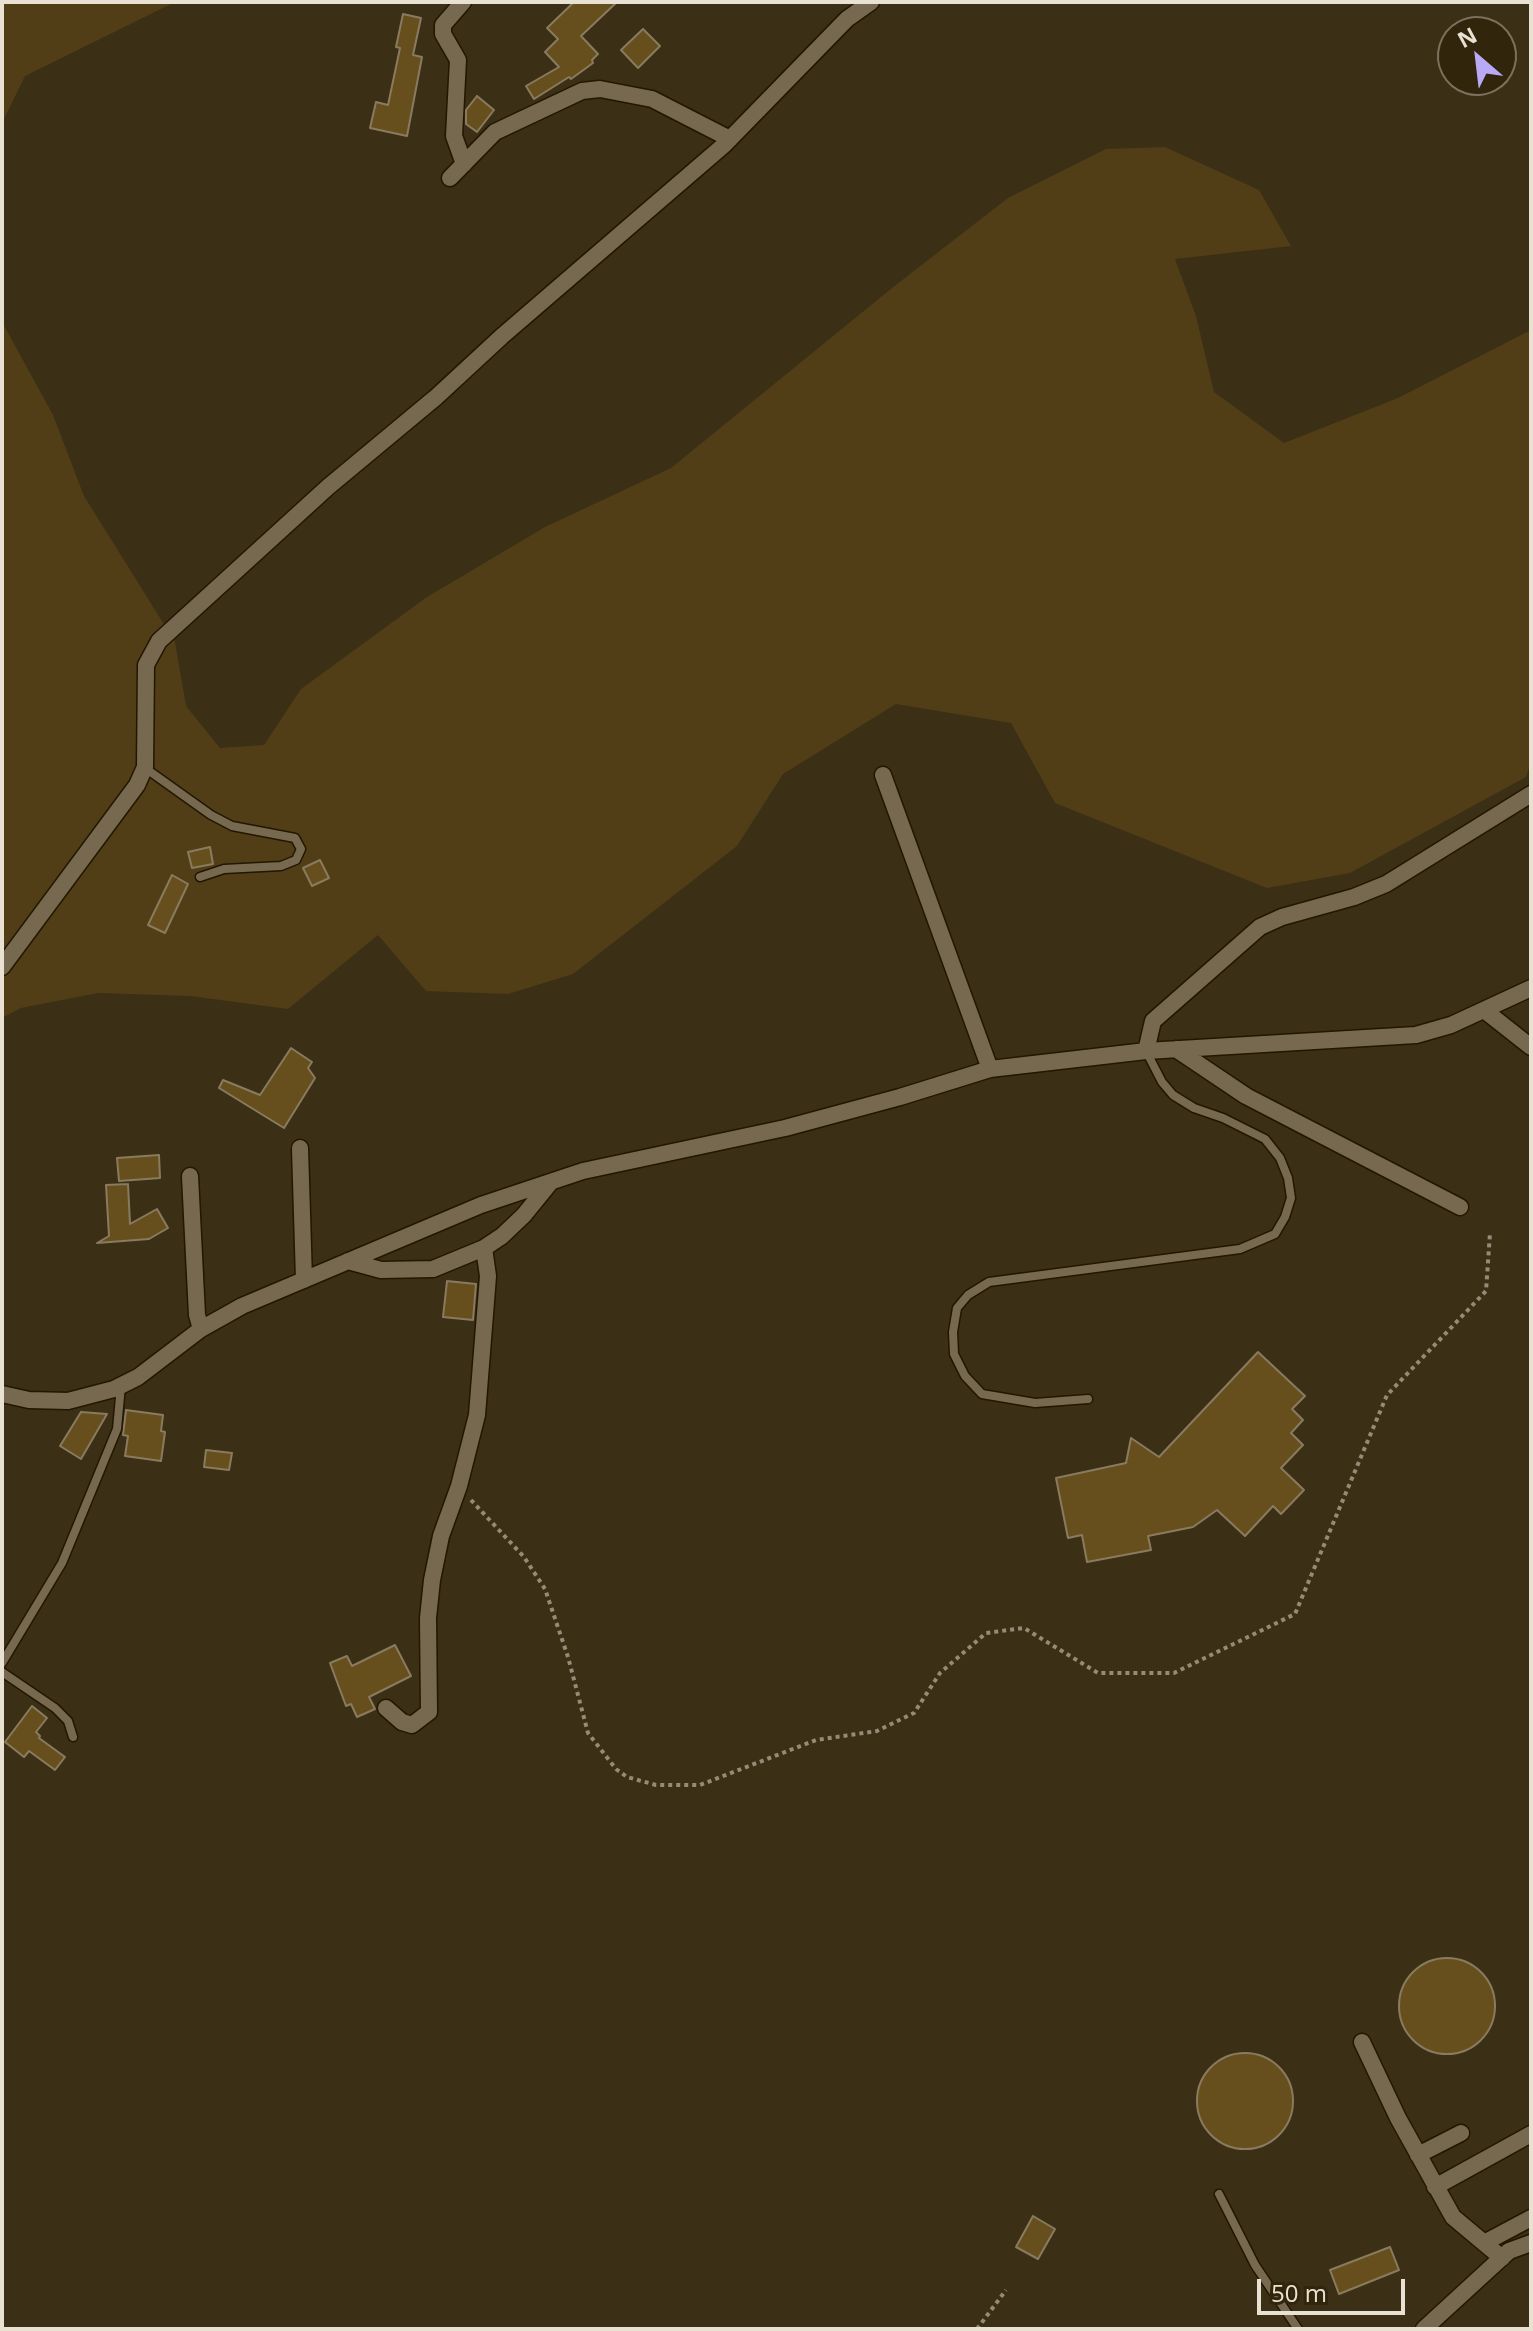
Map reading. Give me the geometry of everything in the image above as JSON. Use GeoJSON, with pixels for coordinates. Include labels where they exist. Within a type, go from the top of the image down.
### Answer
{"type":"FeatureCollection","features":[{"type":"Feature","properties":{"kind":"street"},"geometry":{"type":"LineString","coordinates":[[463,2],[443,25],[443,34],[458,60],[454,136],[464,164]]}},
{"type":"Feature","properties":{"kind":"street"},"geometry":{"type":"LineString","coordinates":[[2,967],[137,785],[145,767],[146,665],[159,641],[328,487],[435,398],[730,139],[847,19],[871,2]]}},
{"type":"Feature","properties":{"kind":"street"},"geometry":{"type":"LineString","coordinates":[[450,178],[495,132],[582,91],[600,89],[652,99],[730,139]]}},
{"type":"Feature","properties":{"kind":"street"},"geometry":{"type":"LineString","coordinates":[[883,775],[990,1069]]}},
{"type":"Feature","properties":{"kind":"street"},"geometry":{"type":"LineString","coordinates":[[1146,1051],[1153,1021],[1260,927],[1386,884],[1531,794]]}},
{"type":"Feature","properties":{"kind":"street"},"geometry":{"type":"LineString","coordinates":[[2,1394],[29,1400],[68,1401],[121,1385],[138,1377],[201,1329],[242,1306],[481,1205],[583,1171],[785,1128],[990,1069],[1146,1051],[1416,1035],[1451,1025],[1531,988]]}},
{"type":"Feature","properties":{"kind":"street"},"geometry":{"type":"LineString","coordinates":[[1484,1010],[1531,1047]]}},
{"type":"Feature","properties":{"kind":"street"},"geometry":{"type":"LineString","coordinates":[[1176,1049],[1246,1096],[1460,1207]]}},
{"type":"Feature","properties":{"kind":"street"},"geometry":{"type":"LineString","coordinates":[[300,1148],[304,1280]]}},
{"type":"Feature","properties":{"kind":"street"},"geometry":{"type":"LineString","coordinates":[[190,1176],[197,1315],[201,1329]]}},
{"type":"Feature","properties":{"kind":"street"},"geometry":{"type":"LineString","coordinates":[[348,1261],[381,1270],[433,1269],[484,1248],[502,1236],[551,1182]]}},
{"type":"Feature","properties":{"kind":"street"},"geometry":{"type":"LineString","coordinates":[[386,1708],[402,1722],[412,1725],[429,1712],[428,1618],[432,1580],[441,1536],[459,1486],[477,1415],[488,1276],[484,1248]]}},
{"type":"Feature","properties":{"kind":"street"},"geometry":{"type":"LineString","coordinates":[[1362,2042],[1418,2155],[1453,2217],[1502,2258]]}},
{"type":"Feature","properties":{"kind":"street"},"geometry":{"type":"LineString","coordinates":[[1418,2155],[1461,2133]]}},
{"type":"Feature","properties":{"kind":"street"},"geometry":{"type":"LineString","coordinates":[[1435,2187],[1531,2134]]}},
{"type":"Feature","properties":{"kind":"street"},"geometry":{"type":"LineString","coordinates":[[1484,2243],[1531,2218]]}},
{"type":"Feature","properties":{"kind":"street"},"geometry":{"type":"LineString","coordinates":[[1424,2329],[1509,2251],[1531,2243]]}},
{"type":"Feature","properties":{"kind":"lane"},"geometry":{"type":"LineString","coordinates":[[145,767],[221,821],[232,826],[295,838],[301,849],[296,860],[281,866],[224,869],[200,877]]}},
{"type":"Feature","properties":{"kind":"lane"},"geometry":{"type":"LineString","coordinates":[[1088,1399],[1035,1403],[982,1394],[965,1376],[954,1354],[953,1332],[957,1308],[968,1295],[989,1282],[1240,1249],[1275,1234],[1291,1198],[1288,1178],[1280,1158],[1265,1139],[1223,1118],[1194,1108],[1173,1095],[1162,1082],[1146,1051]]}},
{"type":"Feature","properties":{"kind":"lane"},"geometry":{"type":"LineString","coordinates":[[2,1663],[62,1563],[117,1429],[121,1385]]}},
{"type":"Feature","properties":{"kind":"lane"},"geometry":{"type":"LineString","coordinates":[[2,1672],[62,1714],[73,1737]]}},
{"type":"Feature","properties":{"kind":"lane"},"geometry":{"type":"LineString","coordinates":[[1219,2194],[1255,2265],[1298,2329]]}},
{"type":"Feature","properties":{"kind":"path"},"geometry":{"type":"LineString","coordinates":[[459,1486],[524,1557],[545,1589],[568,1657],[588,1733],[616,1769],[627,1777],[656,1785],[700,1785],[816,1740],[877,1731],[914,1713],[940,1673],[986,1633],[1024,1628],[1098,1673],[1174,1673],[1295,1614],[1387,1395],[1486,1291],[1490,1233]]}},
{"type":"Feature","properties":{"kind":"path"},"geometry":{"type":"LineString","coordinates":[[977,2329],[1006,2290]]}},
{"type":"Feature","properties":{"kind":"shaded area"},"geometry":{"type":"Polygon","coordinates":[[[2,2],[175,2],[25,76],[2,123],[2,2]]]}},
{"type":"Feature","properties":{"kind":"shaded area"},"geometry":{"type":"Polygon","coordinates":[[[1165,147],[1259,190],[1291,246],[1175,259],[1196,316],[1214,392],[1284,443],[1398,398],[1531,330],[1531,762],[1526,777],[1350,873],[1267,888],[1055,803],[1011,723],[896,704],[783,774],[737,846],[573,974],[508,994],[426,991],[378,935],[288,1009],[190,996],[98,993],[21,1008],[2,1018],[2,322],[53,415],[84,496],[175,642],[186,706],[220,748],[264,745],[301,689],[427,597],[545,527],[671,468],[1008,198],[1106,149],[1165,147]]]}},
{"type":"Feature","properties":{"kind":"building"},"geometry":{"type":"Polygon","coordinates":[[[574,2],[617,2],[581,36],[598,54],[593,63],[534,99],[526,86],[559,67],[545,52],[558,39],[547,28],[574,2]]]}},
{"type":"Feature","properties":{"kind":"building"},"geometry":{"type":"Polygon","coordinates":[[[403,14],[421,18],[413,55],[422,57],[407,136],[370,128],[376,102],[388,105],[400,48],[396,47],[403,14]]]}},
{"type":"Feature","properties":{"kind":"building"},"geometry":{"type":"Polygon","coordinates":[[[643,29],[660,46],[638,68],[621,50],[643,29]]]}},
{"type":"Feature","properties":{"kind":"building"},"geometry":{"type":"Polygon","coordinates":[[[477,96],[494,110],[477,132],[466,124],[466,110],[477,96]]]}},
{"type":"Feature","properties":{"kind":"building"},"geometry":{"type":"Polygon","coordinates":[[[210,847],[213,864],[192,868],[188,852],[210,847]]]}},
{"type":"Feature","properties":{"kind":"building"},"geometry":{"type":"Polygon","coordinates":[[[320,860],[329,878],[312,886],[303,868],[320,860]]]}},
{"type":"Feature","properties":{"kind":"building"},"geometry":{"type":"Polygon","coordinates":[[[172,875],[188,884],[165,933],[148,925],[172,875]]]}},
{"type":"Feature","properties":{"kind":"building"},"geometry":{"type":"Polygon","coordinates":[[[291,1048],[312,1062],[308,1068],[315,1078],[284,1128],[219,1088],[223,1080],[260,1095],[291,1048]]]}},
{"type":"Feature","properties":{"kind":"building"},"geometry":{"type":"Polygon","coordinates":[[[159,1155],[160,1178],[119,1181],[117,1158],[159,1155]]]}},
{"type":"Feature","properties":{"kind":"building"},"geometry":{"type":"Polygon","coordinates":[[[128,1184],[130,1224],[157,1209],[168,1228],[149,1239],[97,1243],[109,1236],[106,1185],[128,1184]]]}},
{"type":"Feature","properties":{"kind":"building"},"geometry":{"type":"Polygon","coordinates":[[[447,1281],[476,1284],[473,1320],[443,1317],[447,1281]]]}},
{"type":"Feature","properties":{"kind":"building"},"geometry":{"type":"Polygon","coordinates":[[[1258,1352],[1305,1396],[1292,1409],[1303,1420],[1291,1433],[1303,1445],[1281,1468],[1304,1490],[1281,1514],[1273,1506],[1245,1536],[1217,1510],[1193,1527],[1148,1536],[1151,1550],[1087,1562],[1082,1535],[1068,1538],[1056,1478],[1126,1463],[1131,1438],[1159,1457],[1258,1352]]]}},
{"type":"Feature","properties":{"kind":"building"},"geometry":{"type":"Polygon","coordinates":[[[126,1410],[163,1415],[161,1431],[165,1432],[161,1461],[125,1456],[128,1436],[123,1435],[126,1410]]]}},
{"type":"Feature","properties":{"kind":"building"},"geometry":{"type":"Polygon","coordinates":[[[81,1412],[107,1414],[81,1459],[60,1446],[81,1412]]]}},
{"type":"Feature","properties":{"kind":"building"},"geometry":{"type":"Polygon","coordinates":[[[206,1450],[232,1453],[229,1470],[204,1467],[206,1450]]]}},
{"type":"Feature","properties":{"kind":"building"},"geometry":{"type":"Polygon","coordinates":[[[395,1645],[411,1676],[369,1697],[375,1709],[357,1717],[351,1704],[346,1706],[330,1663],[347,1656],[352,1666],[395,1645]]]}},
{"type":"Feature","properties":{"kind":"building"},"geometry":{"type":"Polygon","coordinates":[[[32,1706],[47,1718],[36,1732],[39,1738],[65,1757],[55,1770],[29,1751],[24,1757],[5,1742],[32,1706]]]}},
{"type":"Feature","properties":{"kind":"building"},"geometry":{"type":"Polygon","coordinates":[[[1447,1958],[1465,1962],[1481,1972],[1491,1988],[1495,2006],[1491,2024],[1481,2040],[1465,2050],[1447,2054],[1429,2050],[1413,2040],[1403,2024],[1399,2006],[1403,1988],[1413,1972],[1429,1962],[1447,1958]]]}},
{"type":"Feature","properties":{"kind":"building"},"geometry":{"type":"Polygon","coordinates":[[[1245,2053],[1263,2057],[1279,2067],[1289,2083],[1293,2101],[1289,2119],[1279,2135],[1263,2145],[1245,2149],[1227,2145],[1211,2135],[1201,2119],[1197,2101],[1201,2083],[1211,2067],[1227,2057],[1245,2053]]]}},
{"type":"Feature","properties":{"kind":"building"},"geometry":{"type":"Polygon","coordinates":[[[1033,2216],[1055,2229],[1038,2259],[1016,2247],[1033,2216]]]}},
{"type":"Feature","properties":{"kind":"building"},"geometry":{"type":"Polygon","coordinates":[[[1390,2247],[1399,2270],[1339,2294],[1330,2270],[1390,2247]]]}}]}
